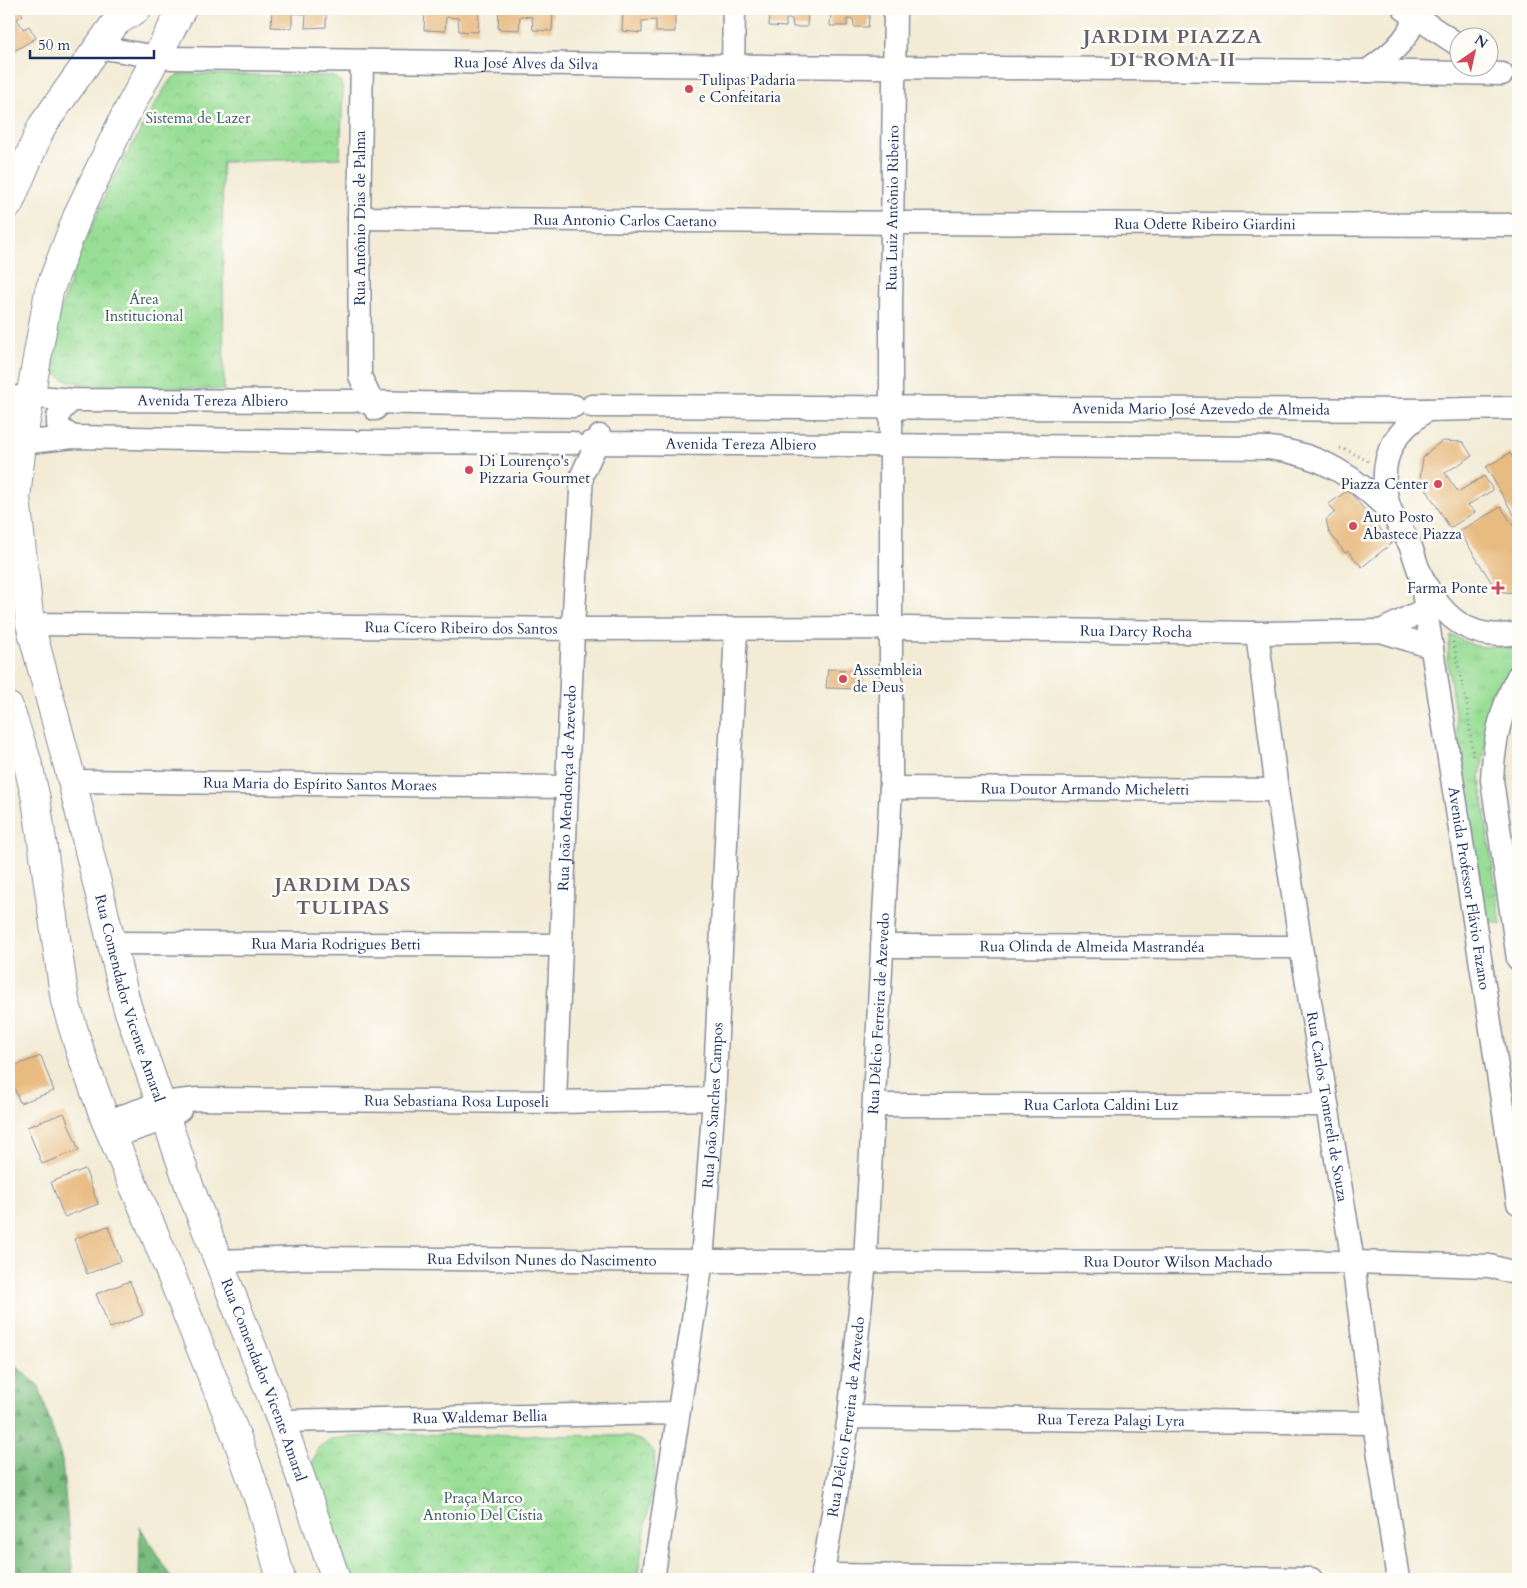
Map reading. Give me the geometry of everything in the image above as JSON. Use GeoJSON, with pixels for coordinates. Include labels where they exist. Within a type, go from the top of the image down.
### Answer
{"type":"FeatureCollection","features":[{"type":"Feature","properties":{"kind":"main road"},"geometry":{"type":"LineString","coordinates":[[9,204],[42,126],[116,22],[137,9]]}},
{"type":"Feature","properties":{"kind":"main road","name":"Rua Comendador Vicente Amaral"},"geometry":{"type":"LineString","coordinates":[[182,9],[124,118],[79,212],[49,291],[34,368],[19,397],[22,444],[12,501],[30,624],[72,781],[110,943],[127,1006],[218,1261],[281,1421],[336,1579]]}},
{"type":"Feature","properties":{"kind":"main road"},"geometry":{"type":"LineString","coordinates":[[9,418],[22,444]]}},
{"type":"Feature","properties":{"kind":"main road"},"geometry":{"type":"LineString","coordinates":[[9,707],[27,761],[36,799],[65,1001],[77,1042],[109,1129],[155,1235],[237,1438],[260,1503],[281,1579]]}},
{"type":"Feature","properties":{"kind":"street"},"geometry":{"type":"LineString","coordinates":[[733,66],[734,9]]}},
{"type":"Feature","properties":{"kind":"street","name":"Rua Luiz Antônio Ribeiro"},"geometry":{"type":"LineString","coordinates":[[892,446],[892,223],[895,9]]}},
{"type":"Feature","properties":{"kind":"street"},"geometry":{"type":"LineString","coordinates":[[1409,13],[1450,39]]}},
{"type":"Feature","properties":{"kind":"street"},"geometry":{"type":"LineString","coordinates":[[1367,71],[1382,60],[1407,36],[1413,26],[1409,13]]}},
{"type":"Feature","properties":{"kind":"street","name":"Rua José Alves da Silva"},"geometry":{"type":"LineString","coordinates":[[98,47],[157,57],[733,66],[1367,71],[1503,75]]}},
{"type":"Feature","properties":{"kind":"street"},"geometry":{"type":"LineString","coordinates":[[1407,72],[1436,62],[1450,53]]}},
{"type":"Feature","properties":{"kind":"street","name":"Rua Antônio Dias de Palma"},"geometry":{"type":"LineString","coordinates":[[359,404],[358,218],[362,61]]}},
{"type":"Feature","properties":{"kind":"street","name":"Rua Antonio Carlos Caetano"},"geometry":{"type":"LineString","coordinates":[[358,218],[892,223]]}},
{"type":"Feature","properties":{"kind":"street","name":"Rua Odette Ribeiro Giardini"},"geometry":{"type":"LineString","coordinates":[[892,223],[1518,225]]}},
{"type":"Feature","properties":{"kind":"street"},"geometry":{"type":"LineString","coordinates":[[34,368],[42,385],[50,392],[68,400],[58,415],[57,421],[59,428],[73,437]]}},
{"type":"Feature","properties":{"kind":"street","name":"Avenida Tereza Albiero"},"geometry":{"type":"LineString","coordinates":[[19,397],[68,400],[359,404],[892,408]]}},
{"type":"Feature","properties":{"kind":"street"},"geometry":{"type":"LineString","coordinates":[[359,404],[378,415],[378,427],[372,437],[357,442],[344,436],[340,430],[338,419],[359,404]]}},
{"type":"Feature","properties":{"kind":"street"},"geometry":{"type":"LineString","coordinates":[[583,406],[599,412],[602,418],[602,430],[582,440],[562,428],[563,416],[567,411],[583,406]]}},
{"type":"Feature","properties":{"kind":"street","name":"Avenida Mario José Azevedo de Almeida"},"geometry":{"type":"LineString","coordinates":[[892,408],[1427,410],[1515,406]]}},
{"type":"Feature","properties":{"kind":"street"},"geometry":{"type":"LineString","coordinates":[[1427,410],[1415,418],[1401,433],[1391,446],[1387,456],[1386,494],[1392,514],[1409,544],[1420,572],[1441,608],[1459,623],[1473,631],[1485,634],[1501,635],[1517,626]]}},
{"type":"Feature","properties":{"kind":"street","name":"Avenida Tereza Albiero"},"geometry":{"type":"LineString","coordinates":[[22,444],[73,437],[357,442],[582,440],[892,446]]}},
{"type":"Feature","properties":{"kind":"street","name":"Rua João Mendonça de Azevedo"},"geometry":{"type":"LineString","coordinates":[[555,1102],[582,440]]}},
{"type":"Feature","properties":{"kind":"street"},"geometry":{"type":"LineString","coordinates":[[892,446],[1269,448],[1289,451],[1317,459],[1332,466],[1367,490],[1392,514]]}},
{"type":"Feature","properties":{"kind":"street","name":"Rua Délcio Ferreira de Azevedo"},"geometry":{"type":"LineString","coordinates":[[822,1577],[849,1417],[865,1261],[875,1105],[891,788],[892,446]]}},
{"type":"Feature","properties":{"kind":"street","name":"Avenida Professor Flávio Fazano"},"geometry":{"type":"LineString","coordinates":[[1420,572],[1513,1126],[1518,1203]]}},
{"type":"Feature","properties":{"kind":"street","name":"Rua Darcy Rocha"},"geometry":{"type":"LineString","coordinates":[[1381,631],[1426,609]]}},
{"type":"Feature","properties":{"kind":"street","name":"Rua Cícero Ribeiro dos Santos"},"geometry":{"type":"LineString","coordinates":[[30,624],[573,629],[892,628]]}},
{"type":"Feature","properties":{"kind":"street","name":"Rua Darcy Rocha"},"geometry":{"type":"LineString","coordinates":[[892,628],[1257,633],[1381,631],[1432,647]]}},
{"type":"Feature","properties":{"kind":"street","name":"Rua João Sanches Campos"},"geometry":{"type":"LineString","coordinates":[[653,1579],[702,1261],[714,1099],[736,629]]}},
{"type":"Feature","properties":{"kind":"street","name":"Rua Carlos Tomereli de Souza"},"geometry":{"type":"LineString","coordinates":[[1257,633],[1277,790],[1353,1262],[1374,1423],[1398,1579]]}},
{"type":"Feature","properties":{"kind":"street"},"geometry":{"type":"LineString","coordinates":[[1518,676],[1505,703],[1500,721],[1492,780],[1518,959]]}},
{"type":"Feature","properties":{"kind":"street","name":"Rua Maria do Espírito Santos Moraes"},"geometry":{"type":"LineString","coordinates":[[72,781],[567,786]]}},
{"type":"Feature","properties":{"kind":"street","name":"Rua Doutor Armando Micheletti"},"geometry":{"type":"LineString","coordinates":[[891,788],[1277,790]]}},
{"type":"Feature","properties":{"kind":"street","name":"Rua Maria Rodrigues Betti"},"geometry":{"type":"LineString","coordinates":[[110,943],[561,945]]}},
{"type":"Feature","properties":{"kind":"street","name":"Rua Olinda de Almeida Mastrandéa"},"geometry":{"type":"LineString","coordinates":[[882,946],[1301,947]]}},
{"type":"Feature","properties":{"kind":"street","name":"Rua Sebastiana Rosa Luposeli"},"geometry":{"type":"LineString","coordinates":[[160,1102],[179,1095],[198,1099],[555,1102],[714,1099]]}},
{"type":"Feature","properties":{"kind":"street"},"geometry":{"type":"LineString","coordinates":[[109,1129],[160,1102],[198,1099]]}},
{"type":"Feature","properties":{"kind":"street","name":"Rua Carlota Caldini Luz"},"geometry":{"type":"LineString","coordinates":[[875,1105],[1327,1105]]}},
{"type":"Feature","properties":{"kind":"street","name":"Rua Doutor Wilson Machado"},"geometry":{"type":"LineString","coordinates":[[1490,1266],[1518,1257]]}},
{"type":"Feature","properties":{"kind":"street","name":"Rua Edvilson Nunes do Nascimento"},"geometry":{"type":"LineString","coordinates":[[218,1261],[316,1258],[865,1261]]}},
{"type":"Feature","properties":{"kind":"street","name":"Rua Doutor Wilson Machado"},"geometry":{"type":"LineString","coordinates":[[865,1261],[1353,1262],[1490,1266],[1518,1274]]}},
{"type":"Feature","properties":{"kind":"street","name":"Rua Waldemar Bellia"},"geometry":{"type":"LineString","coordinates":[[281,1421],[678,1413]]}},
{"type":"Feature","properties":{"kind":"street","name":"Rua Tereza Palagi Lyra"},"geometry":{"type":"LineString","coordinates":[[849,1417],[1374,1423]]}},
{"type":"Feature","properties":{"kind":"street"},"geometry":{"type":"LineString","coordinates":[[822,1577],[1311,1579]]}},
{"type":"Feature","properties":{"kind":"path"},"geometry":{"type":"LineString","coordinates":[[1517,626],[1518,602]]}},
{"type":"Feature","properties":{"kind":"green space","name":"Área Institucional"},"geometry":{"type":"Polygon","coordinates":[[[180,74],[332,76],[341,82],[343,92],[340,158],[222,162],[224,390],[88,385],[65,380],[50,370],[55,327],[77,260],[110,185],[170,80],[180,74]]]}},
{"type":"Feature","properties":{"kind":"green space"},"geometry":{"type":"Polygon","coordinates":[[[1451,635],[1476,646],[1511,647],[1516,648],[1518,652],[1516,662],[1503,682],[1490,721],[1480,778],[1501,925],[1485,919],[1447,658],[1451,635]]]}},
{"type":"Feature","properties":{"kind":"green space"},"geometry":{"type":"Polygon","coordinates":[[[9,1360],[39,1386],[62,1460],[73,1579],[9,1579],[9,1360]]]}},
{"type":"Feature","properties":{"kind":"green space","name":"Praça Marco Antonio Del Cístia"},"geometry":{"type":"Polygon","coordinates":[[[388,1434],[626,1436],[642,1441],[654,1451],[655,1470],[637,1579],[352,1579],[310,1471],[317,1449],[330,1439],[388,1434]]]}},
{"type":"Feature","properties":{"kind":"green space"},"geometry":{"type":"Polygon","coordinates":[[[140,1527],[172,1579],[139,1579],[140,1527]]]}},
{"type":"Feature","properties":{"kind":"building"},"geometry":{"type":"Polygon","coordinates":[[[9,9],[19,9],[23,15],[17,19],[23,29],[29,26],[36,38],[9,54],[9,38],[12,36],[9,30],[9,9]]]}},
{"type":"Feature","properties":{"kind":"building"},"geometry":{"type":"Polygon","coordinates":[[[272,9],[326,9],[326,27],[305,28],[306,14],[292,13],[292,28],[271,27],[272,9]]]}},
{"type":"Feature","properties":{"kind":"building"},"geometry":{"type":"Polygon","coordinates":[[[425,9],[479,9],[478,32],[459,31],[458,18],[446,17],[445,31],[424,30],[425,9]]]}},
{"type":"Feature","properties":{"kind":"building"},"geometry":{"type":"Polygon","coordinates":[[[499,9],[553,9],[552,31],[533,30],[532,17],[520,16],[519,30],[498,29],[499,9]]]}},
{"type":"Feature","properties":{"kind":"building"},"geometry":{"type":"Polygon","coordinates":[[[623,9],[642,9],[642,11],[675,9],[675,32],[656,32],[656,20],[642,21],[642,33],[622,31],[623,9]]]}},
{"type":"Feature","properties":{"kind":"building"},"geometry":{"type":"Polygon","coordinates":[[[770,9],[806,9],[808,11],[807,27],[793,27],[792,19],[786,19],[786,27],[769,26],[770,9]]]}},
{"type":"Feature","properties":{"kind":"building"},"geometry":{"type":"Polygon","coordinates":[[[831,9],[870,9],[868,27],[854,27],[853,19],[847,19],[847,26],[830,26],[831,9]]]}},
{"type":"Feature","properties":{"kind":"building","name":"Piazza Center"},"geometry":{"type":"Polygon","coordinates":[[[1442,441],[1463,442],[1472,456],[1445,473],[1458,492],[1484,476],[1493,490],[1468,505],[1475,512],[1450,528],[1420,479],[1423,458],[1442,441]]]}},
{"type":"Feature","properties":{"kind":"building"},"geometry":{"type":"Polygon","coordinates":[[[1510,453],[1518,467],[1518,522],[1486,467],[1510,453]]]}},
{"type":"Feature","properties":{"kind":"building","name":"Auto Posto Abastece Piazza"},"geometry":{"type":"Polygon","coordinates":[[[1348,490],[1392,543],[1362,567],[1348,551],[1345,553],[1329,532],[1326,520],[1335,512],[1329,504],[1348,490]]]}},
{"type":"Feature","properties":{"kind":"building"},"geometry":{"type":"Polygon","coordinates":[[[1501,507],[1518,533],[1518,589],[1513,593],[1497,591],[1459,531],[1501,507]]]}},
{"type":"Feature","properties":{"kind":"building","name":"Assembleia de Deus"},"geometry":{"type":"Polygon","coordinates":[[[828,669],[859,670],[860,689],[826,688],[828,669]]]}},
{"type":"Feature","properties":{"kind":"building"},"geometry":{"type":"Polygon","coordinates":[[[41,1056],[54,1091],[20,1103],[9,1074],[9,1068],[41,1056]]]}},
{"type":"Feature","properties":{"kind":"building"},"geometry":{"type":"Polygon","coordinates":[[[64,1113],[79,1150],[42,1164],[27,1127],[64,1113]]]}},
{"type":"Feature","properties":{"kind":"building"},"geometry":{"type":"Polygon","coordinates":[[[85,1169],[98,1204],[64,1217],[51,1182],[85,1169]]]}},
{"type":"Feature","properties":{"kind":"building"},"geometry":{"type":"Polygon","coordinates":[[[108,1226],[121,1261],[87,1274],[74,1239],[108,1226]]]}},
{"type":"Feature","properties":{"kind":"building"},"geometry":{"type":"Polygon","coordinates":[[[130,1281],[143,1315],[110,1328],[96,1294],[130,1281]]]}},
{"type":"Feature","properties":{"kind":"place","name":"Tulipas Padaria e Confeitaria"},"geometry":{"type":"Point","coordinates":[689,89]}},
{"type":"Feature","properties":{"kind":"place","name":"Di Lourenço's Pizzaria Gourmet"},"geometry":{"type":"Point","coordinates":[469,470]}},
{"type":"Feature","properties":{"kind":"place","name":"Piazza Center"},"geometry":{"type":"Point","coordinates":[1438,484]}},
{"type":"Feature","properties":{"kind":"place","name":"Auto Posto Abastece Piazza"},"geometry":{"type":"Point","coordinates":[1353,526]}},
{"type":"Feature","properties":{"kind":"place","name":"Farma Ponte"},"geometry":{"type":"Point","coordinates":[1498,588]}},
{"type":"Feature","properties":{"kind":"place","name":"Assembleia de Deus"},"geometry":{"type":"Point","coordinates":[843,679]}},
{"type":"Feature","properties":{"kind":"district","name":"JARDIM PIAZZA DI ROMA II"},"geometry":{"type":"Point","coordinates":[1173,48]}},
{"type":"Feature","properties":{"kind":"district","name":"JARDIM DAS TULIPAS"},"geometry":{"type":"Point","coordinates":[343,896]}},
{"type":"Feature","properties":{"kind":"park label","name":"Sistema de Lazer"},"geometry":{"type":"Point","coordinates":[198,118]}}]}
